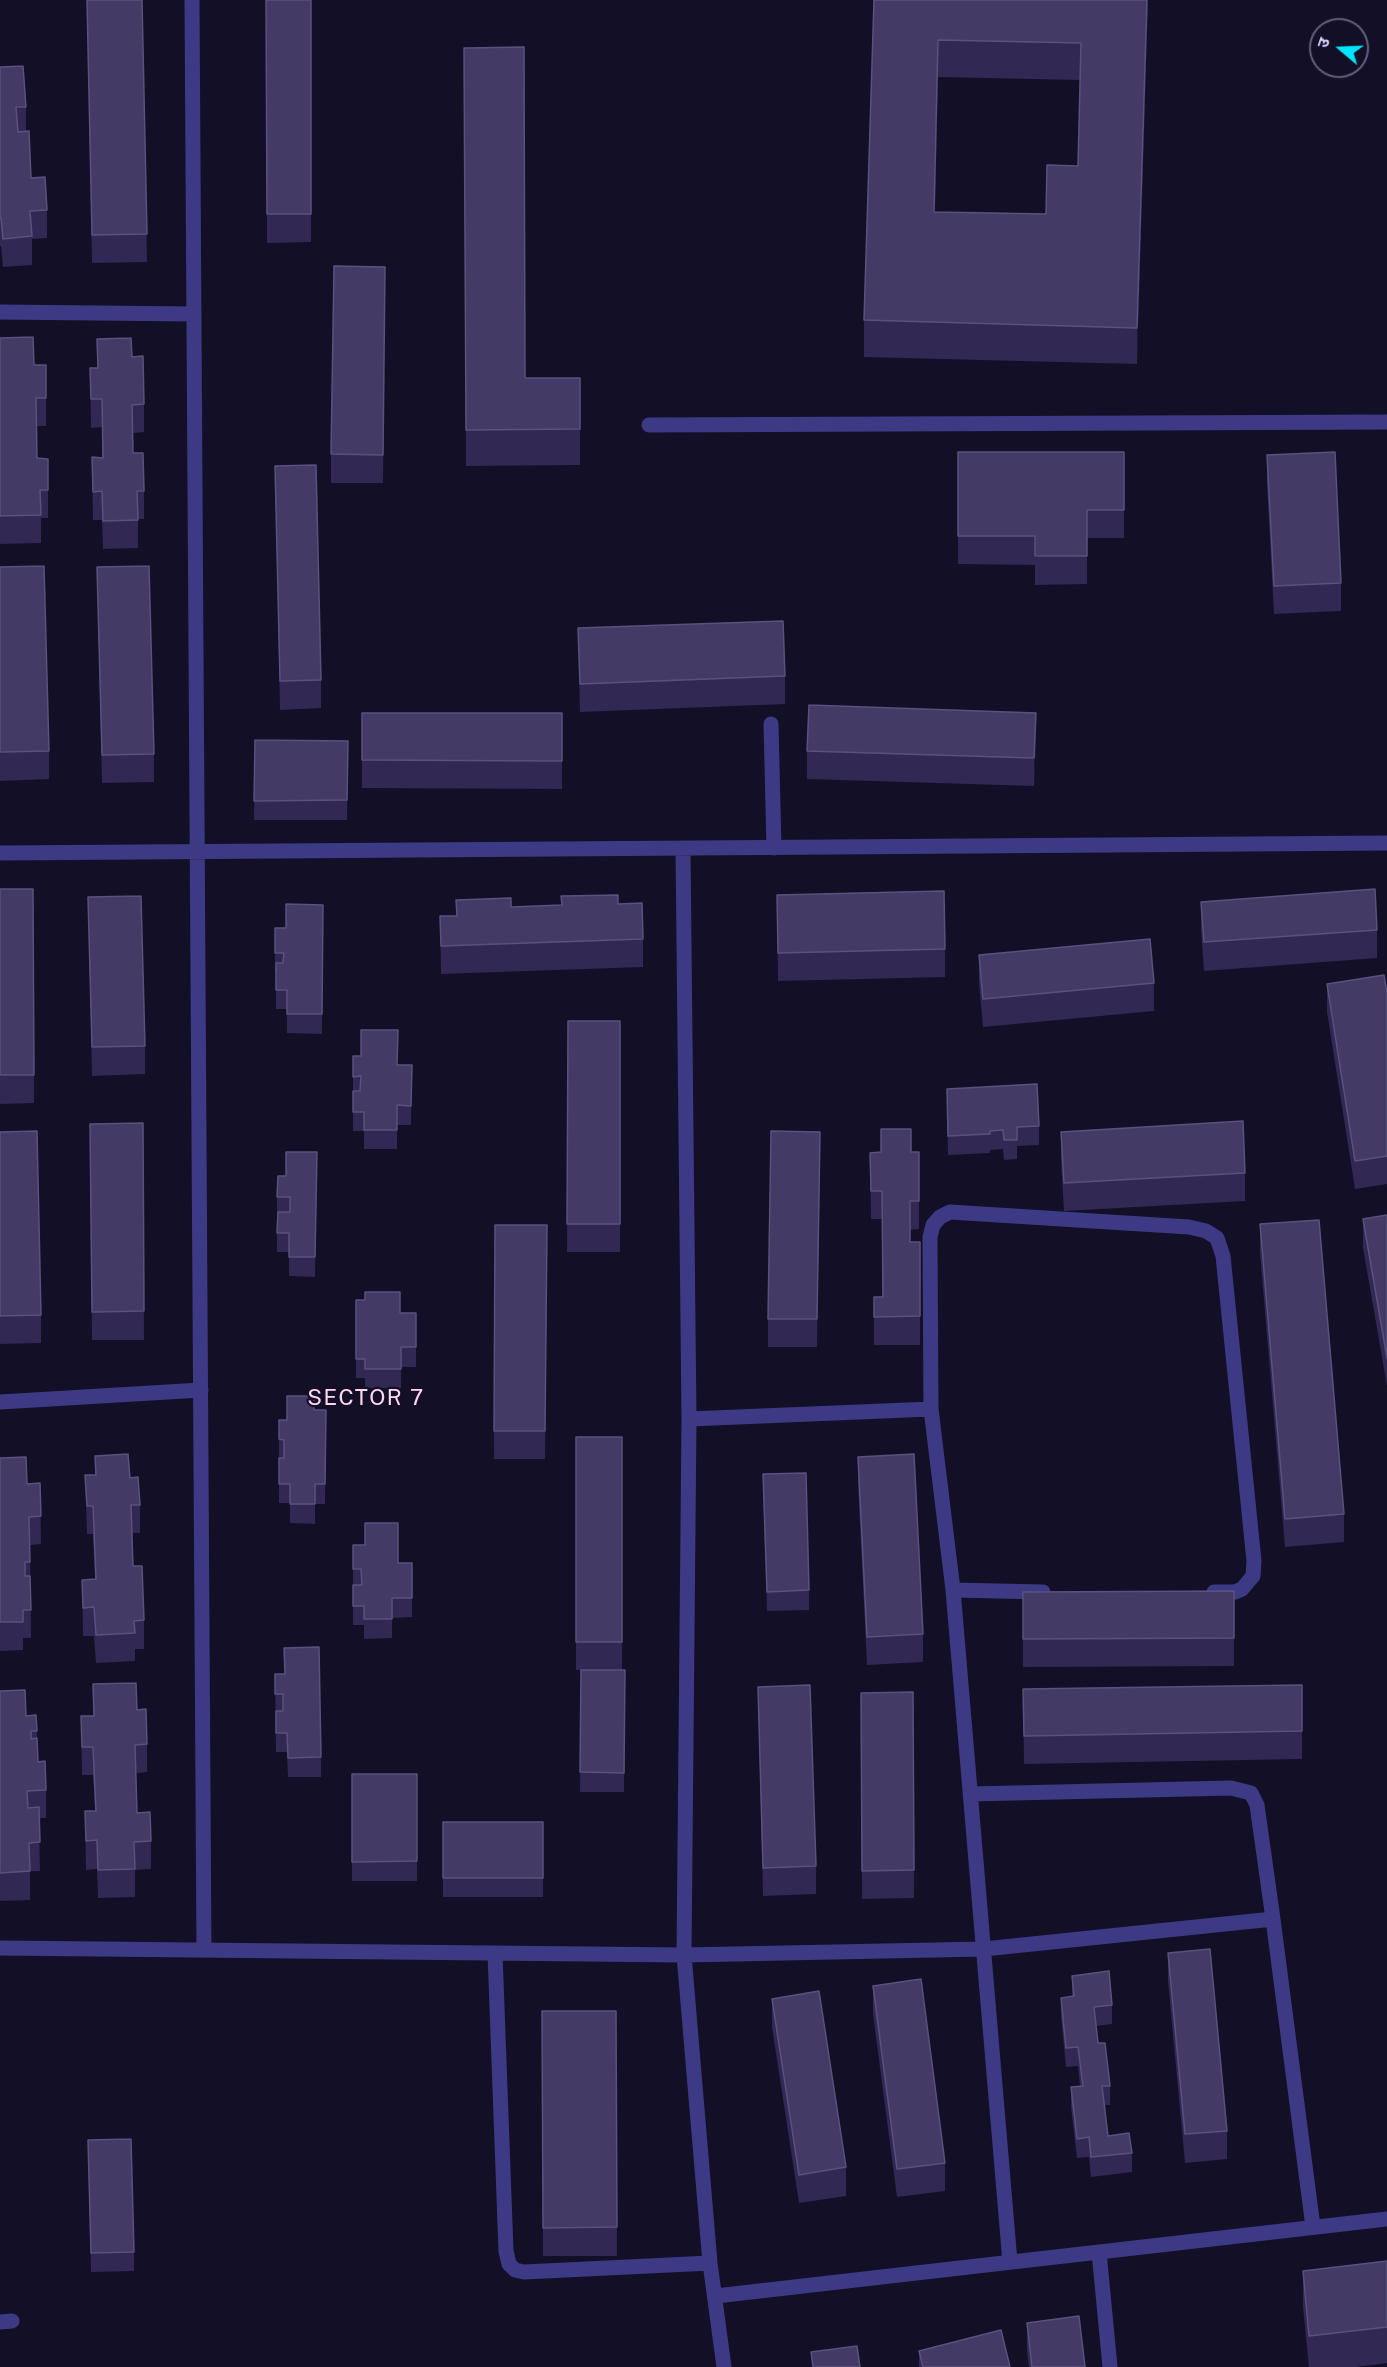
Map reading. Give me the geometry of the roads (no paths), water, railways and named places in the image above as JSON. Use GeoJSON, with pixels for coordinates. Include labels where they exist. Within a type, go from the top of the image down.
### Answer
{"type":"FeatureCollection","features":[{"type":"Feature","properties":{"kind":"street"},"geometry":{"type":"LineString","coordinates":[[192,0],[204,1950]]}},
{"type":"Feature","properties":{"kind":"street"},"geometry":{"type":"LineString","coordinates":[[0,312],[194,314]]}},
{"type":"Feature","properties":{"kind":"street"},"geometry":{"type":"LineString","coordinates":[[649,425],[1387,423]]}},
{"type":"Feature","properties":{"kind":"street"},"geometry":{"type":"LineString","coordinates":[[771,724],[774,848]]}},
{"type":"Feature","properties":{"kind":"street"},"geometry":{"type":"LineString","coordinates":[[0,853],[1387,843]]}},
{"type":"Feature","properties":{"kind":"street"},"geometry":{"type":"LineString","coordinates":[[683,849],[689,1419],[684,1955],[710,2264],[724,2367]]}},
{"type":"Feature","properties":{"kind":"street"},"geometry":{"type":"LineString","coordinates":[[1011,2262],[953,1590],[931,1409],[930,1237],[933,1225],[940,1217],[950,1212],[1177,1227],[1206,1231],[1217,1238],[1223,1256],[1254,1562],[1253,1576],[1242,1589],[1235,1592],[1200,1592]]}},
{"type":"Feature","properties":{"kind":"street"},"geometry":{"type":"LineString","coordinates":[[0,1402],[201,1390]]}},
{"type":"Feature","properties":{"kind":"street"},"geometry":{"type":"LineString","coordinates":[[689,1419],[931,1409]]}},
{"type":"Feature","properties":{"kind":"street"},"geometry":{"type":"LineString","coordinates":[[953,1590],[1060,1592]]}},
{"type":"Feature","properties":{"kind":"street"},"geometry":{"type":"LineString","coordinates":[[970,1794],[1231,1788],[1251,1793],[1257,1805],[1313,2227]]}},
{"type":"Feature","properties":{"kind":"street"},"geometry":{"type":"LineString","coordinates":[[0,1948],[684,1955],[984,1949],[1273,1919]]}},
{"type":"Feature","properties":{"kind":"street"},"geometry":{"type":"LineString","coordinates":[[495,1953],[506,2251],[509,2264],[515,2270],[524,2272],[710,2264]]}},
{"type":"Feature","properties":{"kind":"street"},"geometry":{"type":"LineString","coordinates":[[716,2296],[1387,2218]]}},
{"type":"Feature","properties":{"kind":"street"},"geometry":{"type":"LineString","coordinates":[[1099,2252],[1110,2367]]}},
{"type":"Feature","properties":{"kind":"district","name":"SECTOR 7"},"geometry":{"type":"Point","coordinates":[366,1398]}}]}
